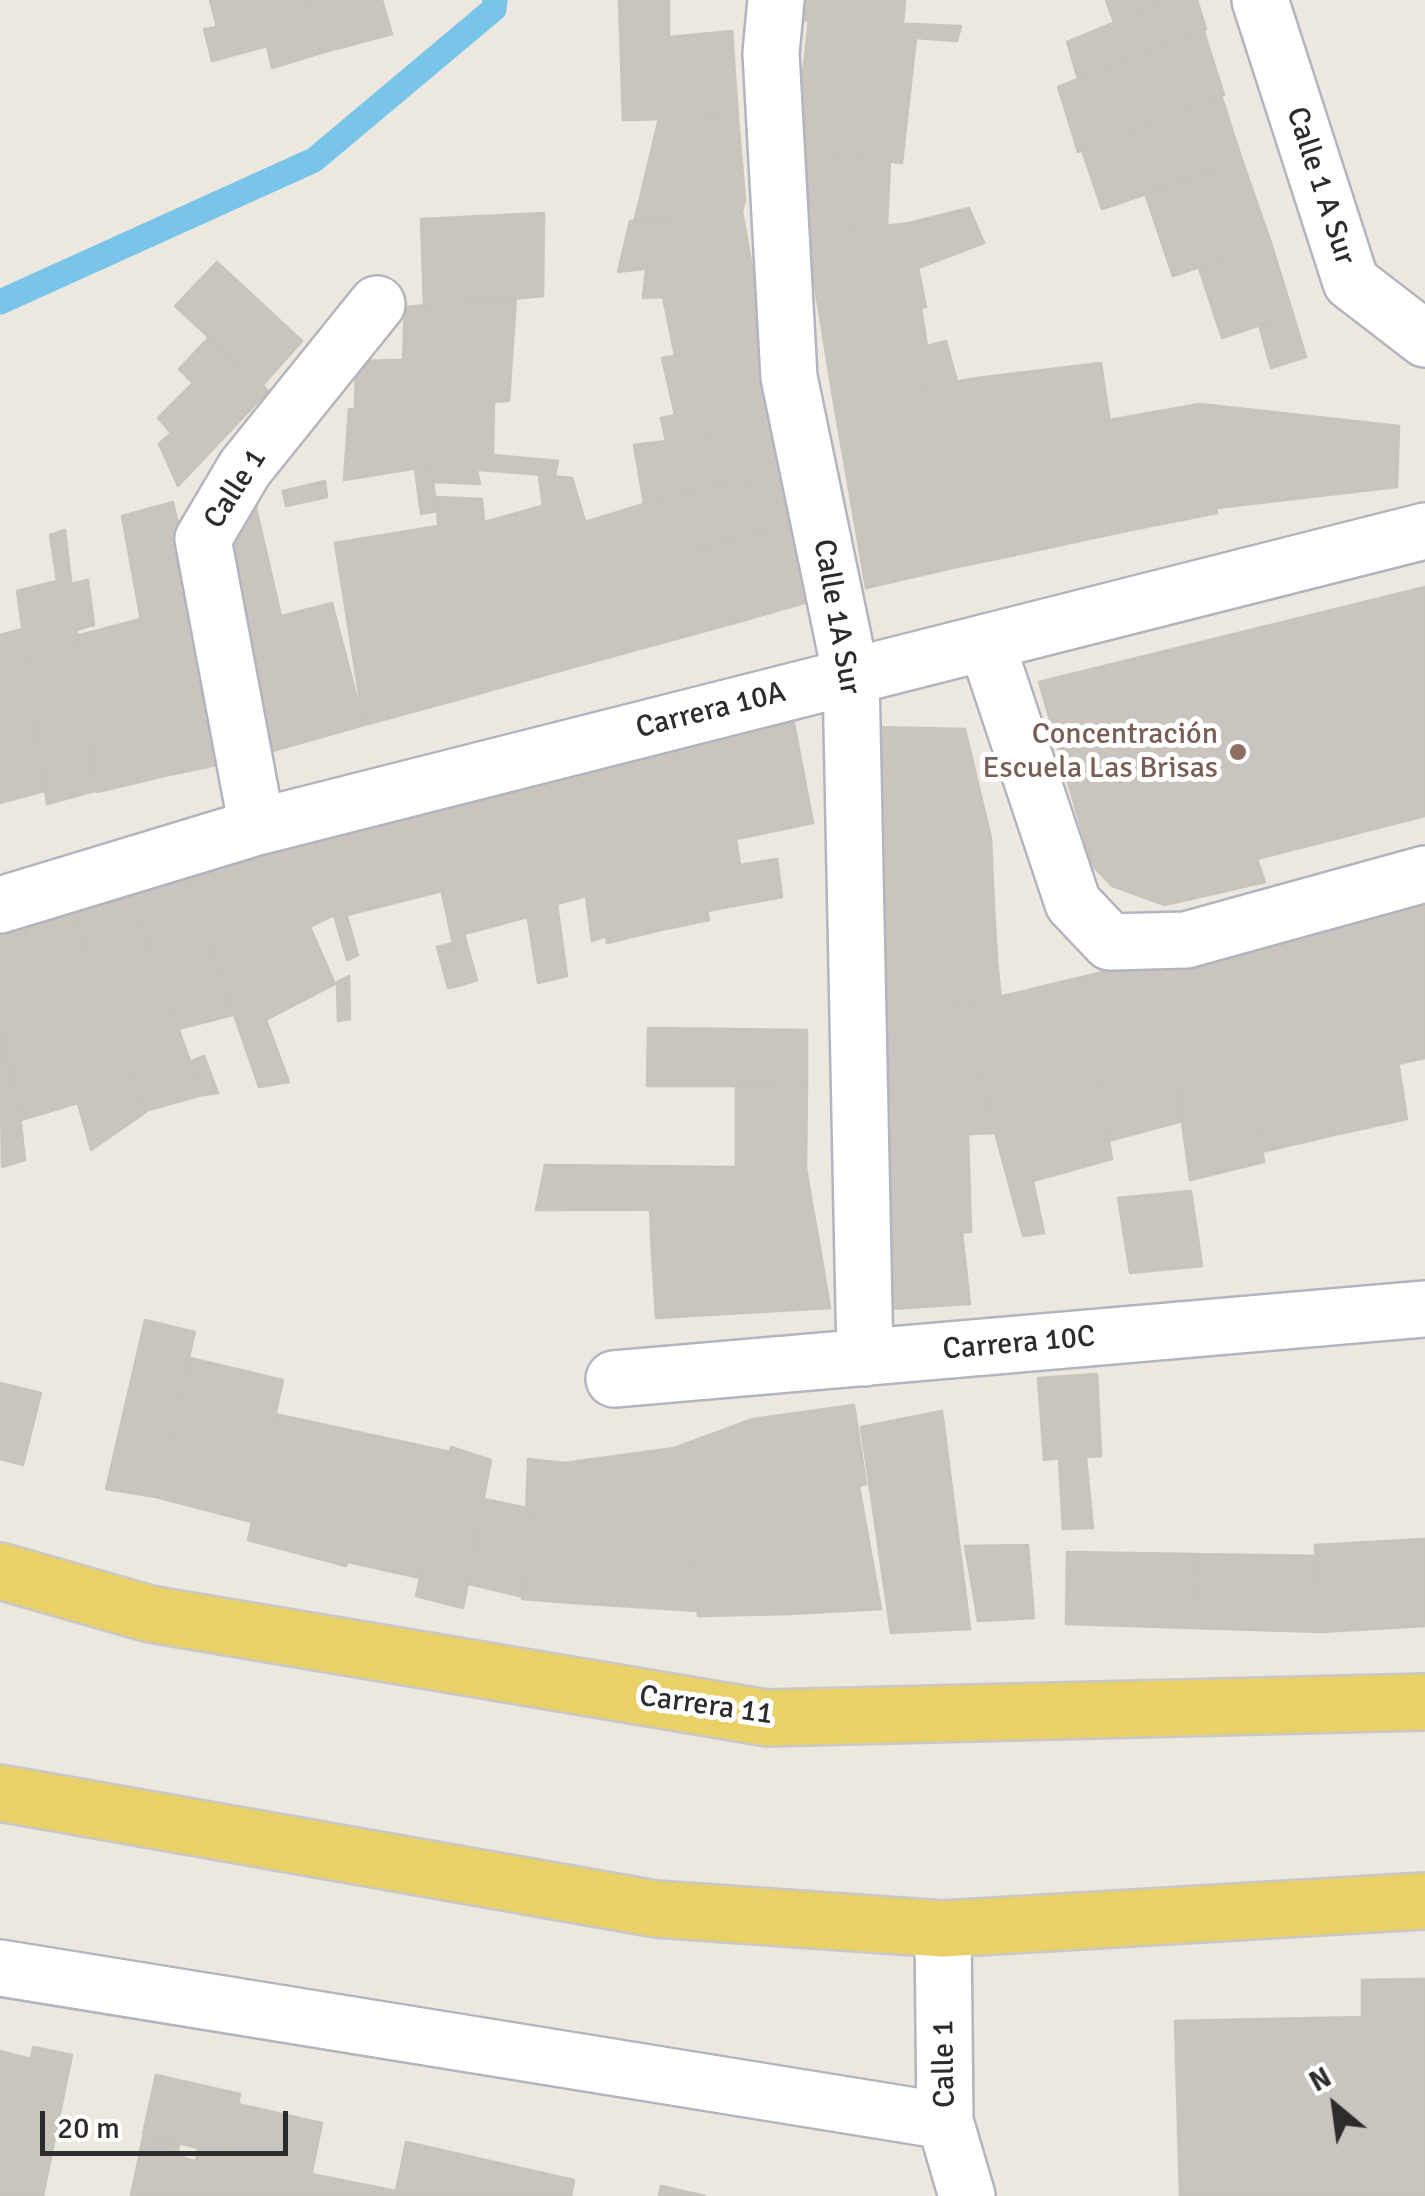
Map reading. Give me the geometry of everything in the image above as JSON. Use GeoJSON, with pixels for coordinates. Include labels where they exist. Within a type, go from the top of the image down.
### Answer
{"type":"FeatureCollection","features":[{"type":"Feature","properties":{"kind":"main road","name":"Carrera 11"},"geometry":{"type":"LineString","coordinates":[[0,1571],[150,1614],[767,1718],[1425,1702]]}},
{"type":"Feature","properties":{"kind":"main road"},"geometry":{"type":"LineString","coordinates":[[0,1793],[656,1908],[943,1928],[1425,1902]]}},
{"type":"Feature","properties":{"kind":"street","name":"Calle 1A Sur"},"geometry":{"type":"LineString","coordinates":[[776,0],[771,53],[789,377],[851,676],[865,1358]]}},
{"type":"Feature","properties":{"kind":"street","name":"Calle 1 A Sur"},"geometry":{"type":"LineString","coordinates":[[1260,0],[1350,282],[1425,339]]}},
{"type":"Feature","properties":{"kind":"street","name":"Calle 1"},"geometry":{"type":"LineString","coordinates":[[258,827],[203,540],[245,468],[377,304]]}},
{"type":"Feature","properties":{"kind":"street","name":"Carrera 10A"},"geometry":{"type":"LineString","coordinates":[[0,904],[258,827],[1425,531]]}},
{"type":"Feature","properties":{"kind":"street"},"geometry":{"type":"LineString","coordinates":[[986,642],[1073,903],[1110,942],[1186,940],[1425,874]]}},
{"type":"Feature","properties":{"kind":"street","name":"Carrera 10C"},"geometry":{"type":"LineString","coordinates":[[614,1379],[1425,1309]]}},
{"type":"Feature","properties":{"kind":"street","name":"Calle 1"},"geometry":{"type":"LineString","coordinates":[[943,1928],[945,2121],[966,2196]]}},
{"type":"Feature","properties":{"kind":"street"},"geometry":{"type":"LineString","coordinates":[[0,1968],[945,2121]]}},
{"type":"Feature","properties":{"kind":"building"},"geometry":{"type":"Polygon","coordinates":[[[210,0],[306,0],[321,53],[272,68],[267,46],[212,61],[204,29],[217,27],[210,0]]]}},
{"type":"Feature","properties":{"kind":"building"},"geometry":{"type":"Polygon","coordinates":[[[306,0],[382,0],[392,34],[321,53],[306,0]]]}},
{"type":"Feature","properties":{"kind":"building"},"geometry":{"type":"Polygon","coordinates":[[[619,0],[669,0],[669,37],[732,31],[738,118],[623,120],[619,0]]]}},
{"type":"Feature","properties":{"kind":"building"},"geometry":{"type":"Polygon","coordinates":[[[799,0],[905,0],[903,24],[796,20],[799,0]]]}},
{"type":"Feature","properties":{"kind":"building"},"geometry":{"type":"Polygon","coordinates":[[[1106,0],[1169,0],[1114,22],[1106,0]]]}},
{"type":"Feature","properties":{"kind":"building"},"geometry":{"type":"Polygon","coordinates":[[[1169,0],[1197,0],[1206,29],[1078,79],[1067,42],[1169,0]]]}},
{"type":"Feature","properties":{"kind":"building"},"geometry":{"type":"Polygon","coordinates":[[[809,20],[961,26],[957,41],[916,38],[902,163],[795,149],[809,20]]]}},
{"type":"Feature","properties":{"kind":"building"},"geometry":{"type":"Polygon","coordinates":[[[1203,29],[1224,95],[1078,152],[1058,87],[1203,29]]]}},
{"type":"Feature","properties":{"kind":"building"},"geometry":{"type":"Polygon","coordinates":[[[1221,95],[1242,160],[1164,188],[1144,127],[1221,95]]]}},
{"type":"Feature","properties":{"kind":"building"},"geometry":{"type":"Polygon","coordinates":[[[659,118],[738,118],[745,200],[742,211],[634,223],[659,118]]]}},
{"type":"Feature","properties":{"kind":"building"},"geometry":{"type":"Polygon","coordinates":[[[1144,127],[1164,188],[1102,209],[1082,150],[1144,127]]]}},
{"type":"Feature","properties":{"kind":"building"},"geometry":{"type":"Polygon","coordinates":[[[805,151],[857,158],[853,230],[811,235],[805,151]]]}},
{"type":"Feature","properties":{"kind":"building"},"geometry":{"type":"Polygon","coordinates":[[[857,158],[890,162],[887,226],[853,230],[857,158]]]}},
{"type":"Feature","properties":{"kind":"building"},"geometry":{"type":"Polygon","coordinates":[[[1242,160],[1271,243],[1173,276],[1145,193],[1242,160]]]}},
{"type":"Feature","properties":{"kind":"building"},"geometry":{"type":"Polygon","coordinates":[[[969,208],[984,243],[918,268],[814,280],[811,235],[909,223],[969,208]]]}},
{"type":"Feature","properties":{"kind":"building"},"geometry":{"type":"Polygon","coordinates":[[[742,211],[750,256],[618,272],[630,221],[742,211]]]}},
{"type":"Feature","properties":{"kind":"building"},"geometry":{"type":"Polygon","coordinates":[[[544,213],[543,296],[424,307],[421,219],[544,213]]]}},
{"type":"Feature","properties":{"kind":"building"},"geometry":{"type":"Polygon","coordinates":[[[1271,243],[1293,314],[1222,338],[1199,268],[1271,243]]]}},
{"type":"Feature","properties":{"kind":"building"},"geometry":{"type":"Polygon","coordinates":[[[750,256],[764,339],[675,356],[663,297],[643,298],[646,269],[750,256]]]}},
{"type":"Feature","properties":{"kind":"building"},"geometry":{"type":"Polygon","coordinates":[[[217,262],[302,341],[262,386],[175,306],[217,262]]]}},
{"type":"Feature","properties":{"kind":"building"},"geometry":{"type":"Polygon","coordinates":[[[918,268],[926,307],[820,317],[814,280],[918,268]]]}},
{"type":"Feature","properties":{"kind":"building"},"geometry":{"type":"Polygon","coordinates":[[[516,297],[509,401],[355,409],[356,361],[403,360],[405,307],[516,297]]]}},
{"type":"Feature","properties":{"kind":"building"},"geometry":{"type":"Polygon","coordinates":[[[921,308],[927,346],[946,341],[957,381],[834,403],[820,317],[921,308]]]}},
{"type":"Feature","properties":{"kind":"building"},"geometry":{"type":"Polygon","coordinates":[[[1293,314],[1306,357],[1271,368],[1259,325],[1293,314]]]}},
{"type":"Feature","properties":{"kind":"building"},"geometry":{"type":"Polygon","coordinates":[[[210,336],[268,391],[178,486],[159,444],[171,433],[158,418],[193,383],[179,369],[210,336]]]}},
{"type":"Feature","properties":{"kind":"building"},"geometry":{"type":"Polygon","coordinates":[[[764,339],[779,427],[666,442],[661,418],[675,415],[662,358],[764,339]]]}},
{"type":"Feature","properties":{"kind":"building"},"geometry":{"type":"Polygon","coordinates":[[[1101,363],[1126,531],[1006,557],[977,378],[1101,363]]]}},
{"type":"Feature","properties":{"kind":"building"},"geometry":{"type":"Polygon","coordinates":[[[977,378],[1006,557],[957,567],[926,387],[977,378]]]}},
{"type":"Feature","properties":{"kind":"building"},"geometry":{"type":"Polygon","coordinates":[[[926,387],[957,567],[866,588],[834,403],[926,387]]]}},
{"type":"Feature","properties":{"kind":"building"},"geometry":{"type":"Polygon","coordinates":[[[494,402],[493,455],[558,461],[555,476],[431,466],[344,480],[349,409],[494,402]]]}},
{"type":"Feature","properties":{"kind":"building"},"geometry":{"type":"Polygon","coordinates":[[[1200,404],[1217,513],[1126,531],[1109,420],[1200,404]]]}},
{"type":"Feature","properties":{"kind":"building"},"geometry":{"type":"Polygon","coordinates":[[[1200,404],[1399,426],[1397,487],[1216,508],[1200,404]]]}},
{"type":"Feature","properties":{"kind":"building"},"geometry":{"type":"Polygon","coordinates":[[[779,427],[790,479],[746,486],[744,478],[644,504],[634,445],[779,427]]]}},
{"type":"Feature","properties":{"kind":"building"},"geometry":{"type":"Polygon","coordinates":[[[431,466],[477,470],[480,484],[433,482],[431,466]]]}},
{"type":"Feature","properties":{"kind":"building"},"geometry":{"type":"Polygon","coordinates":[[[431,466],[437,511],[421,514],[415,469],[431,466]]]}},
{"type":"Feature","properties":{"kind":"building"},"geometry":{"type":"Polygon","coordinates":[[[539,475],[572,478],[625,653],[563,670],[539,475]]]}},
{"type":"Feature","properties":{"kind":"building"},"geometry":{"type":"Polygon","coordinates":[[[744,478],[746,486],[790,479],[799,522],[700,549],[683,492],[744,478]]]}},
{"type":"Feature","properties":{"kind":"building"},"geometry":{"type":"Polygon","coordinates":[[[325,481],[327,497],[286,506],[283,491],[325,481]]]}},
{"type":"Feature","properties":{"kind":"building"},"geometry":{"type":"Polygon","coordinates":[[[683,492],[700,549],[710,545],[731,624],[625,653],[585,522],[683,492]]]}},
{"type":"Feature","properties":{"kind":"building"},"geometry":{"type":"Polygon","coordinates":[[[435,497],[482,499],[484,522],[542,506],[563,670],[460,699],[435,497]]]}},
{"type":"Feature","properties":{"kind":"building"},"geometry":{"type":"Polygon","coordinates":[[[173,502],[231,762],[169,775],[122,516],[173,502]]]}},
{"type":"Feature","properties":{"kind":"building"},"geometry":{"type":"Polygon","coordinates":[[[255,503],[281,616],[332,603],[364,725],[269,752],[216,537],[255,503]]]}},
{"type":"Feature","properties":{"kind":"building"},"geometry":{"type":"Polygon","coordinates":[[[799,522],[815,600],[731,624],[710,545],[799,522]]]}},
{"type":"Feature","properties":{"kind":"building"},"geometry":{"type":"Polygon","coordinates":[[[438,526],[460,699],[364,725],[335,543],[438,526]]]}},
{"type":"Feature","properties":{"kind":"building"},"geometry":{"type":"Polygon","coordinates":[[[65,530],[95,791],[47,804],[17,591],[57,581],[50,535],[65,530]]]}},
{"type":"Feature","properties":{"kind":"building"},"geometry":{"type":"Polygon","coordinates":[[[88,580],[94,625],[76,630],[71,584],[88,580]]]}},
{"type":"Feature","properties":{"kind":"building"},"geometry":{"type":"Polygon","coordinates":[[[1425,587],[1425,816],[1257,859],[1265,882],[1165,905],[1112,886],[1092,865],[1039,682],[1425,587]]]}},
{"type":"Feature","properties":{"kind":"building"},"geometry":{"type":"Polygon","coordinates":[[[141,619],[169,775],[97,792],[76,636],[141,619]]]}},
{"type":"Feature","properties":{"kind":"building"},"geometry":{"type":"Polygon","coordinates":[[[22,629],[44,791],[0,803],[0,635],[22,629]]]}},
{"type":"Feature","properties":{"kind":"building"},"geometry":{"type":"Polygon","coordinates":[[[794,723],[813,823],[736,839],[740,865],[777,859],[782,897],[707,911],[676,748],[794,723]]]}},
{"type":"Feature","properties":{"kind":"building"},"geometry":{"type":"Polygon","coordinates":[[[873,727],[965,729],[991,838],[870,832],[873,727]]]}},
{"type":"Feature","properties":{"kind":"building"},"geometry":{"type":"Polygon","coordinates":[[[676,748],[709,920],[661,930],[624,758],[676,748]]]}},
{"type":"Feature","properties":{"kind":"building"},"geometry":{"type":"Polygon","coordinates":[[[624,758],[661,930],[607,943],[579,769],[624,758]]]}},
{"type":"Feature","properties":{"kind":"building"},"geometry":{"type":"Polygon","coordinates":[[[579,769],[606,936],[592,941],[586,896],[557,904],[567,976],[538,983],[508,790],[579,769]]]}},
{"type":"Feature","properties":{"kind":"building"},"geometry":{"type":"Polygon","coordinates":[[[508,790],[528,917],[464,934],[477,980],[462,985],[424,811],[508,790]]]}},
{"type":"Feature","properties":{"kind":"building"},"geometry":{"type":"Polygon","coordinates":[[[424,811],[442,891],[347,915],[324,837],[424,811]]]}},
{"type":"Feature","properties":{"kind":"building"},"geometry":{"type":"Polygon","coordinates":[[[870,832],[991,838],[994,908],[869,915],[870,832]]]}},
{"type":"Feature","properties":{"kind":"building"},"geometry":{"type":"Polygon","coordinates":[[[324,837],[358,955],[347,960],[334,915],[310,927],[335,984],[283,1011],[232,860],[324,837]]]}},
{"type":"Feature","properties":{"kind":"building"},"geometry":{"type":"Polygon","coordinates":[[[232,860],[283,1011],[266,1020],[289,1082],[259,1087],[184,869],[232,860]]]}},
{"type":"Feature","properties":{"kind":"building"},"geometry":{"type":"Polygon","coordinates":[[[184,869],[233,1015],[178,1029],[126,884],[184,869]]]}},
{"type":"Feature","properties":{"kind":"building"},"geometry":{"type":"Polygon","coordinates":[[[130,893],[202,1095],[145,1111],[71,909],[130,893]]]}},
{"type":"Feature","properties":{"kind":"building"},"geometry":{"type":"Polygon","coordinates":[[[1425,897],[1425,1058],[1398,1064],[1374,906],[1425,897]]]}},
{"type":"Feature","properties":{"kind":"building"},"geometry":{"type":"Polygon","coordinates":[[[67,900],[146,1112],[91,1150],[38,961],[18,921],[67,900]]]}},
{"type":"Feature","properties":{"kind":"building"},"geometry":{"type":"Polygon","coordinates":[[[1374,906],[1407,1119],[1334,1135],[1302,924],[1374,906]]]}},
{"type":"Feature","properties":{"kind":"building"},"geometry":{"type":"Polygon","coordinates":[[[994,908],[997,959],[865,965],[869,915],[994,908]]]}},
{"type":"Feature","properties":{"kind":"building"},"geometry":{"type":"Polygon","coordinates":[[[18,921],[38,961],[78,1103],[21,1120],[0,1026],[0,929],[18,921]]]}},
{"type":"Feature","properties":{"kind":"building"},"geometry":{"type":"Polygon","coordinates":[[[1302,924],[1334,1135],[1262,1152],[1232,943],[1302,924]]]}},
{"type":"Feature","properties":{"kind":"building"},"geometry":{"type":"Polygon","coordinates":[[[453,943],[462,985],[448,988],[437,947],[453,943]]]}},
{"type":"Feature","properties":{"kind":"building"},"geometry":{"type":"Polygon","coordinates":[[[1232,943],[1264,1162],[1190,1180],[1159,958],[1232,943]]]}},
{"type":"Feature","properties":{"kind":"building"},"geometry":{"type":"Polygon","coordinates":[[[1159,958],[1183,1121],[1108,1141],[1082,977],[1159,958]]]}},
{"type":"Feature","properties":{"kind":"building"},"geometry":{"type":"Polygon","coordinates":[[[997,959],[1001,1002],[867,1013],[865,965],[997,959]]]}},
{"type":"Feature","properties":{"kind":"building"},"geometry":{"type":"Polygon","coordinates":[[[349,976],[350,1019],[338,1021],[337,982],[349,976]]]}},
{"type":"Feature","properties":{"kind":"building"},"geometry":{"type":"Polygon","coordinates":[[[1082,977],[1112,1159],[1033,1181],[1044,1233],[1023,1236],[973,1051],[974,1005],[1001,1002],[999,997],[1082,977]]]}},
{"type":"Feature","properties":{"kind":"building"},"geometry":{"type":"Polygon","coordinates":[[[974,1005],[973,1051],[998,1133],[869,1138],[867,1013],[974,1005]]]}},
{"type":"Feature","properties":{"kind":"building"},"geometry":{"type":"Polygon","coordinates":[[[0,1026],[17,1090],[25,1160],[2,1167],[0,1026]]]}},
{"type":"Feature","properties":{"kind":"building"},"geometry":{"type":"Polygon","coordinates":[[[648,1028],[807,1030],[807,1086],[647,1086],[648,1028]]]}},
{"type":"Feature","properties":{"kind":"building"},"geometry":{"type":"Polygon","coordinates":[[[204,1056],[218,1093],[202,1095],[190,1062],[204,1056]]]}},
{"type":"Feature","properties":{"kind":"building"},"geometry":{"type":"Polygon","coordinates":[[[736,1085],[807,1086],[806,1168],[813,1209],[536,1210],[545,1165],[736,1167],[736,1085]]]}},
{"type":"Feature","properties":{"kind":"building"},"geometry":{"type":"Polygon","coordinates":[[[968,1134],[971,1232],[873,1237],[869,1138],[968,1134]]]}},
{"type":"Feature","properties":{"kind":"building"},"geometry":{"type":"Polygon","coordinates":[[[1191,1191],[1202,1266],[1130,1273],[1118,1198],[1191,1191]]]}},
{"type":"Feature","properties":{"kind":"building"},"geometry":{"type":"Polygon","coordinates":[[[650,1209],[813,1209],[820,1248],[652,1253],[650,1209]]]}},
{"type":"Feature","properties":{"kind":"building"},"geometry":{"type":"Polygon","coordinates":[[[962,1233],[970,1304],[873,1310],[873,1237],[962,1233]]]}},
{"type":"Feature","properties":{"kind":"building"},"geometry":{"type":"Polygon","coordinates":[[[820,1248],[830,1308],[656,1318],[652,1253],[820,1248]]]}},
{"type":"Feature","properties":{"kind":"building"},"geometry":{"type":"Polygon","coordinates":[[[145,1320],[195,1332],[156,1497],[106,1489],[145,1320]]]}},
{"type":"Feature","properties":{"kind":"building"},"geometry":{"type":"Polygon","coordinates":[[[190,1358],[283,1380],[252,1522],[156,1497],[190,1358]]]}},
{"type":"Feature","properties":{"kind":"building"},"geometry":{"type":"Polygon","coordinates":[[[1097,1374],[1101,1456],[1086,1457],[1093,1528],[1063,1529],[1059,1458],[1044,1460],[1038,1378],[1097,1374]]]}},
{"type":"Feature","properties":{"kind":"building"},"geometry":{"type":"Polygon","coordinates":[[[0,1383],[41,1393],[23,1465],[0,1459],[0,1383]]]}},
{"type":"Feature","properties":{"kind":"building"},"geometry":{"type":"Polygon","coordinates":[[[854,1405],[866,1484],[859,1486],[881,1609],[791,1614],[753,1419],[854,1405]]]}},
{"type":"Feature","properties":{"kind":"building"},"geometry":{"type":"Polygon","coordinates":[[[942,1411],[970,1629],[891,1633],[861,1427],[942,1411]]]}},
{"type":"Feature","properties":{"kind":"building"},"geometry":{"type":"Polygon","coordinates":[[[275,1414],[450,1452],[447,1464],[273,1424],[275,1414]]]}},
{"type":"Feature","properties":{"kind":"building"},"geometry":{"type":"Polygon","coordinates":[[[753,1419],[791,1614],[698,1616],[674,1448],[753,1419]]]}},
{"type":"Feature","properties":{"kind":"building"},"geometry":{"type":"Polygon","coordinates":[[[273,1424],[447,1464],[420,1578],[348,1562],[346,1566],[248,1540],[273,1424]]]}},
{"type":"Feature","properties":{"kind":"building"},"geometry":{"type":"Polygon","coordinates":[[[451,1447],[491,1460],[463,1608],[416,1596],[451,1447]]]}},
{"type":"Feature","properties":{"kind":"building"},"geometry":{"type":"Polygon","coordinates":[[[674,1448],[698,1611],[573,1603],[564,1463],[674,1448]]]}},
{"type":"Feature","properties":{"kind":"building"},"geometry":{"type":"Polygon","coordinates":[[[528,1459],[564,1463],[573,1603],[522,1599],[536,1516],[526,1516],[528,1459]]]}},
{"type":"Feature","properties":{"kind":"building"},"geometry":{"type":"Polygon","coordinates":[[[484,1499],[527,1508],[526,1516],[536,1516],[524,1597],[469,1584],[484,1499]]]}},
{"type":"Feature","properties":{"kind":"building"},"geometry":{"type":"Polygon","coordinates":[[[1425,1539],[1425,1626],[1321,1632],[1315,1545],[1425,1539]]]}},
{"type":"Feature","properties":{"kind":"building"},"geometry":{"type":"Polygon","coordinates":[[[1028,1545],[1034,1618],[978,1621],[965,1546],[1028,1545]]]}},
{"type":"Feature","properties":{"kind":"building"},"geometry":{"type":"Polygon","coordinates":[[[1067,1552],[1195,1554],[1194,1628],[1066,1624],[1067,1552]]]}},
{"type":"Feature","properties":{"kind":"building"},"geometry":{"type":"Polygon","coordinates":[[[1194,1554],[1317,1556],[1321,1632],[1194,1628],[1194,1554]]]}},
{"type":"Feature","properties":{"kind":"building"},"geometry":{"type":"Polygon","coordinates":[[[1425,1979],[1425,2196],[1270,2196],[1266,2019],[1362,2017],[1362,1980],[1425,1979]]]}},
{"type":"Feature","properties":{"kind":"building"},"geometry":{"type":"Polygon","coordinates":[[[1266,2019],[1270,2196],[1180,2196],[1175,2021],[1266,2019]]]}},
{"type":"Feature","properties":{"kind":"building"},"geometry":{"type":"Polygon","coordinates":[[[33,2047],[72,2055],[43,2196],[0,2196],[0,2051],[31,2059],[33,2047]]]}},
{"type":"Feature","properties":{"kind":"building"},"geometry":{"type":"Polygon","coordinates":[[[156,2075],[240,2094],[219,2196],[131,2196],[143,2137],[179,2145],[177,2155],[196,2161],[198,2148],[143,2134],[156,2075]]]}},
{"type":"Feature","properties":{"kind":"building"},"geometry":{"type":"Polygon","coordinates":[[[238,2104],[322,2123],[307,2196],[219,2196],[238,2104]]]}},
{"type":"Feature","properties":{"kind":"building"},"geometry":{"type":"Polygon","coordinates":[[[406,2142],[490,2161],[483,2196],[395,2196],[406,2142]]]}},
{"type":"Feature","properties":{"kind":"building"},"geometry":{"type":"Polygon","coordinates":[[[490,2161],[574,2180],[571,2196],[483,2196],[490,2161]]]}},
{"type":"Feature","properties":{"kind":"building"},"geometry":{"type":"Polygon","coordinates":[[[311,2174],[396,2191],[395,2196],[307,2196],[311,2174]]]}},
{"type":"Feature","properties":{"kind":"building"},"geometry":{"type":"Polygon","coordinates":[[[661,2186],[705,2196],[659,2196],[661,2186]]]}},
{"type":"Feature","properties":{"kind":"waterway"},"geometry":{"type":"LineString","coordinates":[[0,302],[314,160],[494,9],[495,0]]}},
{"type":"Feature","properties":{"kind":"place","name":"Concentración Escuela Las Brisas"},"geometry":{"type":"Point","coordinates":[1238,752]}}]}
